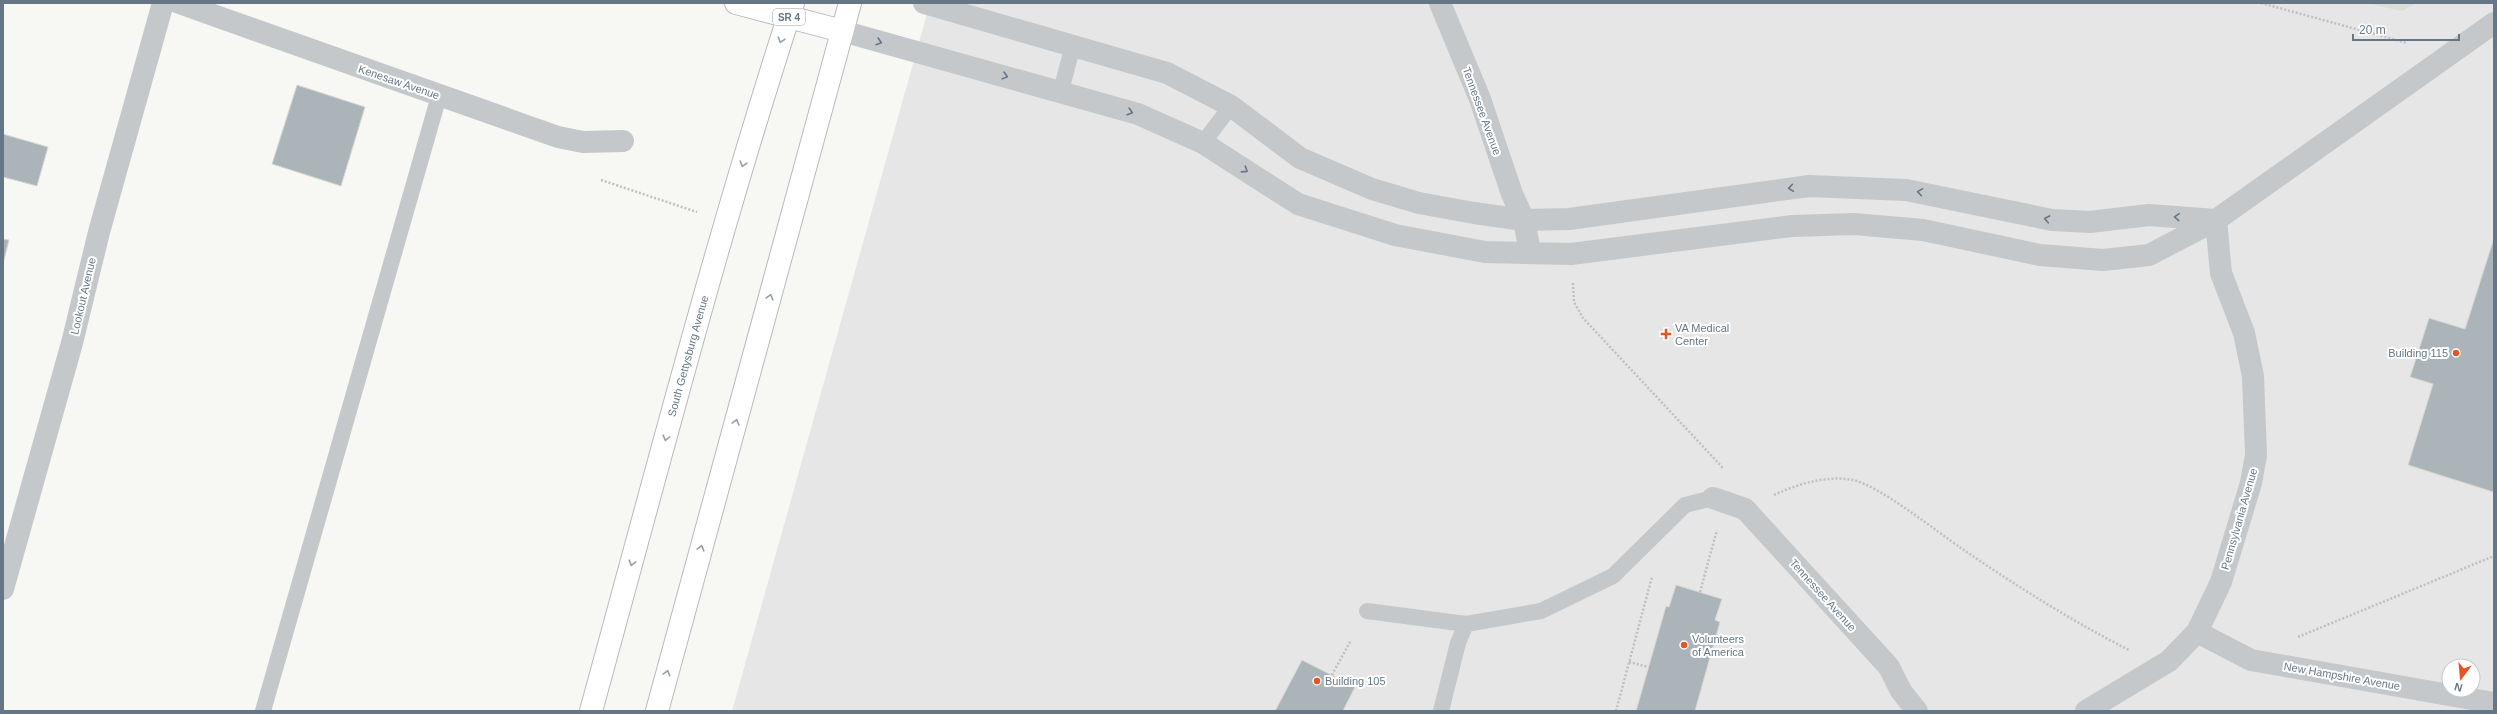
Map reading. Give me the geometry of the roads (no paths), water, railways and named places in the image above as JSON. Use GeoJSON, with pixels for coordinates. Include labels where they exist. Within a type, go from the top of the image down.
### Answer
{"type":"FeatureCollection","features":[{"type":"Feature","properties":{"kind":"main road","name":"SR 4"},"geometry":{"type":"LineString","coordinates":[[736,3],[791,10],[842,31]]}},
{"type":"Feature","properties":{"kind":"main road"},"geometry":{"type":"LineString","coordinates":[[657,711],[850,3]]}},
{"type":"Feature","properties":{"kind":"main road","name":"South Gettysburg Avenue"},"geometry":{"type":"LineString","coordinates":[[591,711],[726,223],[770,71],[791,10]]}},
{"type":"Feature","properties":{"kind":"street","name":"Lookout Avenue"},"geometry":{"type":"LineString","coordinates":[[3,589],[72,343],[99,232],[162,3]]}},
{"type":"Feature","properties":{"kind":"street","name":"Kenesaw Avenue"},"geometry":{"type":"LineString","coordinates":[[179,3],[558,137],[583,142],[623,142]]}},
{"type":"Feature","properties":{"kind":"street"},"geometry":{"type":"LineString","coordinates":[[924,3],[1167,73],[1231,106],[1300,158],[1372,189],[1419,203],[1524,220],[1569,219],[1809,186],[1906,190],[2052,220],[2090,222],[2149,215],[2216,220]]}},
{"type":"Feature","properties":{"kind":"street","name":"Tennessee Avenue"},"geometry":{"type":"LineString","coordinates":[[1440,3],[1480,99],[1512,194],[1524,220],[1530,252]]}},
{"type":"Feature","properties":{"kind":"street"},"geometry":{"type":"LineString","coordinates":[[842,31],[1061,91],[1138,114],[1203,143],[1298,204],[1395,235],[1485,252],[1571,254],[1792,226],[1854,224],[1923,230],[2040,255],[2103,260],[2149,255],[2216,220],[2494,23]]}},
{"type":"Feature","properties":{"kind":"street","name":"Pennsylvania Avenue"},"geometry":{"type":"LineString","coordinates":[[2086,711],[2169,660],[2197,632],[2221,582],[2237,533],[2256,455],[2253,376],[2244,333],[2221,273],[2216,220]]}},
{"type":"Feature","properties":{"kind":"street","name":"Tennessee Avenue"},"geometry":{"type":"LineString","coordinates":[[1713,498],[1745,509],[1888,666],[1901,691],[1917,711]]}},
{"type":"Feature","properties":{"kind":"street","name":"New Hampshire Avenue"},"geometry":{"type":"LineString","coordinates":[[2197,632],[2251,660],[2494,703]]}},
{"type":"Feature","properties":{"kind":"lane"},"geometry":{"type":"LineString","coordinates":[[1061,91],[1073,45]]}},
{"type":"Feature","properties":{"kind":"lane"},"geometry":{"type":"LineString","coordinates":[[263,711],[439,96]]}},
{"type":"Feature","properties":{"kind":"lane"},"geometry":{"type":"LineString","coordinates":[[1203,143],[1231,106]]}},
{"type":"Feature","properties":{"kind":"lane"},"geometry":{"type":"LineString","coordinates":[[1368,611],[1466,624],[1542,611],[1613,576],[1685,505],[1713,498]]}},
{"type":"Feature","properties":{"kind":"lane"},"geometry":{"type":"LineString","coordinates":[[1441,711],[1458,643],[1466,624]]}},
{"type":"Feature","properties":{"kind":"place","name":"VA Medical Center"},"geometry":{"type":"Point","coordinates":[1666,334]}},
{"type":"Feature","properties":{"kind":"place","name":"Building 115"},"geometry":{"type":"Point","coordinates":[2456,353]}},
{"type":"Feature","properties":{"kind":"place","name":"Volunteers of America"},"geometry":{"type":"Point","coordinates":[1684,645]}},
{"type":"Feature","properties":{"kind":"place","name":"Building 105"},"geometry":{"type":"Point","coordinates":[1317,681]}}]}
